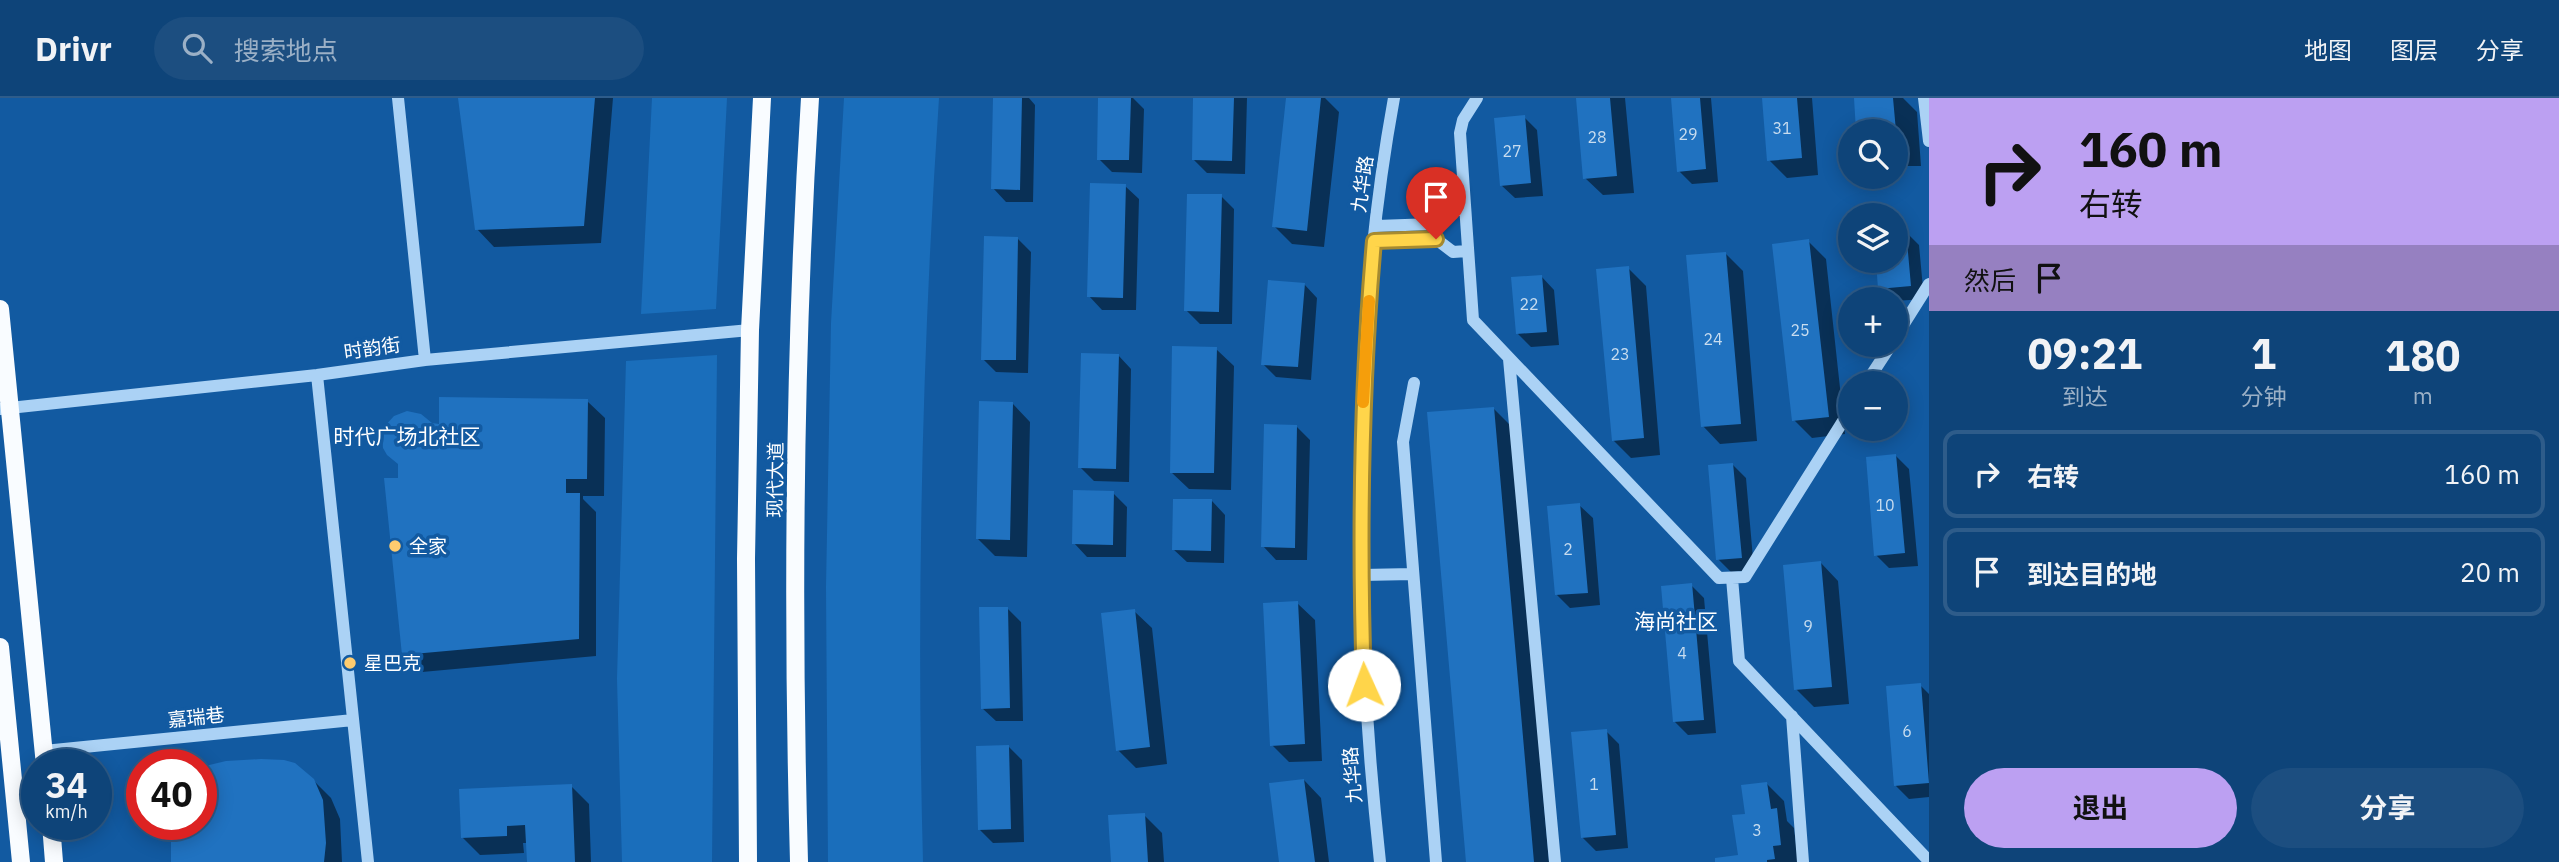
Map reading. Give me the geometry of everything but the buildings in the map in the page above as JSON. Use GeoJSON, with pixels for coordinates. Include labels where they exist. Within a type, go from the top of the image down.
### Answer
{"type":"FeatureCollection","features":[{"type":"Feature","properties":{"kind":"main road","name":"现代大道"},"geometry":{"type":"LineString","coordinates":[[748,862],[746,559],[750,330],[762,98]]}},
{"type":"Feature","properties":{"kind":"main road","name":"现代大道"},"geometry":{"type":"LineString","coordinates":[[799,862],[796,450],[810,98]]}},
{"type":"Feature","properties":{"kind":"main road"},"geometry":{"type":"LineString","coordinates":[[0,309],[5,409],[43,749]]}},
{"type":"Feature","properties":{"kind":"main road"},"geometry":{"type":"LineString","coordinates":[[0,647],[21,862]]}},
{"type":"Feature","properties":{"kind":"main road"},"geometry":{"type":"LineString","coordinates":[[52,840],[54,862]]}},
{"type":"Feature","properties":{"kind":"street"},"geometry":{"type":"LineString","coordinates":[[398,98],[425,360]]}},
{"type":"Feature","properties":{"kind":"street","name":"九华路"},"geometry":{"type":"LineString","coordinates":[[1380,862],[1364,685],[1361,469],[1365,346],[1374,241],[1394,98]]}},
{"type":"Feature","properties":{"kind":"street"},"geometry":{"type":"LineString","coordinates":[[1477,98],[1461,127],[1464,210],[1474,320],[1719,579],[1745,577],[1838,429]]}},
{"type":"Feature","properties":{"kind":"street"},"geometry":{"type":"LineString","coordinates":[[1924,98],[1929,141]]}},
{"type":"Feature","properties":{"kind":"street"},"geometry":{"type":"LineString","coordinates":[[1376,226],[1434,224],[1451,210],[1464,210]]}},
{"type":"Feature","properties":{"kind":"street"},"geometry":{"type":"LineString","coordinates":[[1374,241],[1436,239],[1453,251],[1467,251]]}},
{"type":"Feature","properties":{"kind":"street"},"geometry":{"type":"LineString","coordinates":[[1908,317],[1929,284]]}},
{"type":"Feature","properties":{"kind":"street","name":"时韵街"},"geometry":{"type":"LineString","coordinates":[[5,409],[317,375],[425,360],[750,330]]}},
{"type":"Feature","properties":{"kind":"street"},"geometry":{"type":"LineString","coordinates":[[1509,359],[1555,862]]}},
{"type":"Feature","properties":{"kind":"street"},"geometry":{"type":"LineString","coordinates":[[317,375],[368,862]]}},
{"type":"Feature","properties":{"kind":"street"},"geometry":{"type":"LineString","coordinates":[[1414,383],[1403,442],[1436,862]]}},
{"type":"Feature","properties":{"kind":"street"},"geometry":{"type":"LineString","coordinates":[[1362,575],[1413,574]]}},
{"type":"Feature","properties":{"kind":"street"},"geometry":{"type":"LineString","coordinates":[[1732,578],[1739,661],[1929,861]]}},
{"type":"Feature","properties":{"kind":"street"},"geometry":{"type":"LineString","coordinates":[[1792,716],[1802,862]]}},
{"type":"Feature","properties":{"kind":"street","name":"嘉瑞巷"},"geometry":{"type":"LineString","coordinates":[[112,750],[353,720]]}},
{"type":"Feature","properties":{"kind":"shaded area"},"geometry":{"type":"Polygon","coordinates":[[[652,98],[727,98],[716,309],[641,314],[652,98]]]}},
{"type":"Feature","properties":{"kind":"shaded area"},"geometry":{"type":"Polygon","coordinates":[[[844,98],[939,98],[928,289],[922,480],[920,671],[923,862],[828,862],[826,587],[831,323],[844,98]]]}},
{"type":"Feature","properties":{"kind":"shaded area"},"geometry":{"type":"Polygon","coordinates":[[[717,355],[712,862],[622,862],[617,679],[626,361],[717,355]]]}},
{"type":"Feature","properties":{"kind":"slow traffic"},"geometry":{"type":"LineString","coordinates":[[1363,402],[1369,301]]}},
{"type":"Feature","properties":{"kind":"place","name":"全家"},"geometry":{"type":"Point","coordinates":[395,546]}},
{"type":"Feature","properties":{"kind":"place","name":"星巴克"},"geometry":{"type":"Point","coordinates":[350,663]}},
{"type":"Feature","properties":{"kind":"district","name":"时代广场北社区"},"geometry":{"type":"Point","coordinates":[407,437]}},
{"type":"Feature","properties":{"kind":"district","name":"海尚社区"},"geometry":{"type":"Point","coordinates":[1676,622]}},
{"type":"Feature","properties":{"kind":"route"},"geometry":{"type":"LineString","coordinates":[[1364,685],[1361,469],[1365,346],[1374,241],[1436,239]]}}]}
